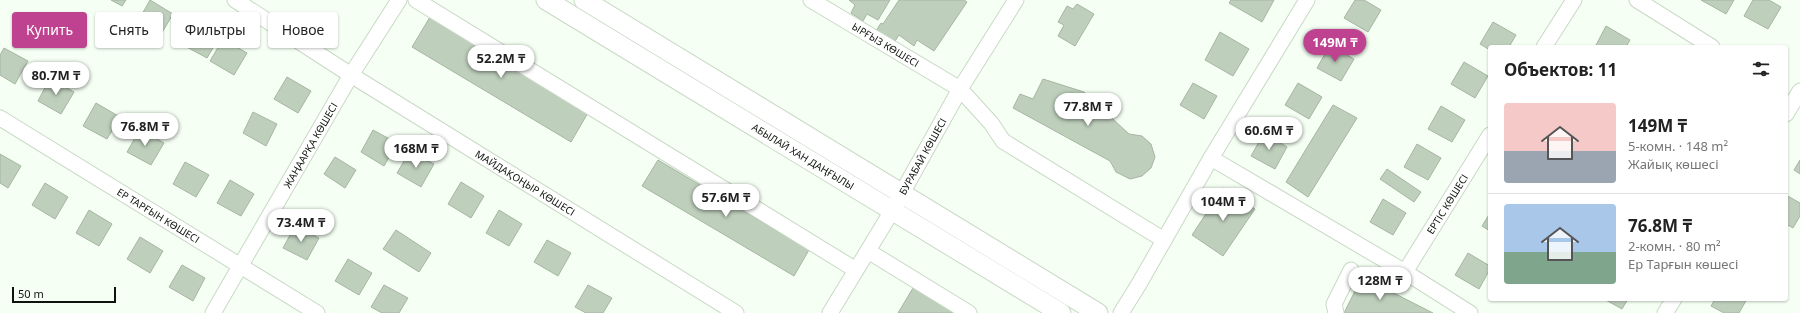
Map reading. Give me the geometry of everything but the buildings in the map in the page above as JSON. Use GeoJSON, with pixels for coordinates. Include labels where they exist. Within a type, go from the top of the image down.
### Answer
{"type":"FeatureCollection","features":[{"type":"Feature","properties":{"kind":"main road","name":"АБЫЛАЙ ХАН ДАҢҒЫЛЫ"},"geometry":{"type":"LineString","coordinates":[[546,0],[1061,313]]}},
{"type":"Feature","properties":{"kind":"main road","name":"АБЫЛАЙ ХАН ДАҢҒЫЛЫ"},"geometry":{"type":"LineString","coordinates":[[584,0],[1098,313]]}},
{"type":"Feature","properties":{"kind":"street","name":"МАЙДАҚОҢЫР КӨШЕСІ"},"geometry":{"type":"LineString","coordinates":[[235,0],[350,75],[736,313]]}},
{"type":"Feature","properties":{"kind":"street","name":"ЖАҢААРҚА КӨШЕСІ"},"geometry":{"type":"LineString","coordinates":[[213,313],[241,267],[350,75],[399,0]]}},
{"type":"Feature","properties":{"kind":"street"},"geometry":{"type":"LineString","coordinates":[[416,0],[856,270]]}},
{"type":"Feature","properties":{"kind":"street","name":"ЫРҒЫЗ КӨШЕСІ"},"geometry":{"type":"LineString","coordinates":[[811,0],[960,89],[991,123],[1003,141],[1164,240]]}},
{"type":"Feature","properties":{"kind":"street","name":"БУРАБАЙ КӨШЕСІ"},"geometry":{"type":"LineString","coordinates":[[830,313],[902,194],[960,89],[1016,0]]}},
{"type":"Feature","properties":{"kind":"street"},"geometry":{"type":"LineString","coordinates":[[1121,313],[1211,158],[1307,0]]}},
{"type":"Feature","properties":{"kind":"street"},"geometry":{"type":"LineString","coordinates":[[1545,45],[1574,0]]}},
{"type":"Feature","properties":{"kind":"street"},"geometry":{"type":"LineString","coordinates":[[1637,0],[1709,45]]}},
{"type":"Feature","properties":{"kind":"street"},"geometry":{"type":"LineString","coordinates":[[1788,110],[1795,96]]}},
{"type":"Feature","properties":{"kind":"street","name":"ЕР ТАРҒЫН КӨШЕСІ"},"geometry":{"type":"LineString","coordinates":[[0,118],[317,313]]}},
{"type":"Feature","properties":{"kind":"street","name":"ЕРТІС КӨШЕСІ"},"geometry":{"type":"LineString","coordinates":[[1405,272],[1488,138]]}},
{"type":"Feature","properties":{"kind":"street"},"geometry":{"type":"LineString","coordinates":[[1211,158],[1405,272],[1470,313]]}},
{"type":"Feature","properties":{"kind":"street"},"geometry":{"type":"LineString","coordinates":[[868,251],[969,313]]}},
{"type":"Feature","properties":{"kind":"street"},"geometry":{"type":"LineString","coordinates":[[1336,313],[1334,304],[1351,270]]}},
{"type":"Feature","properties":{"kind":"street"},"geometry":{"type":"LineString","coordinates":[[1665,313],[1673,301]]}}]}
